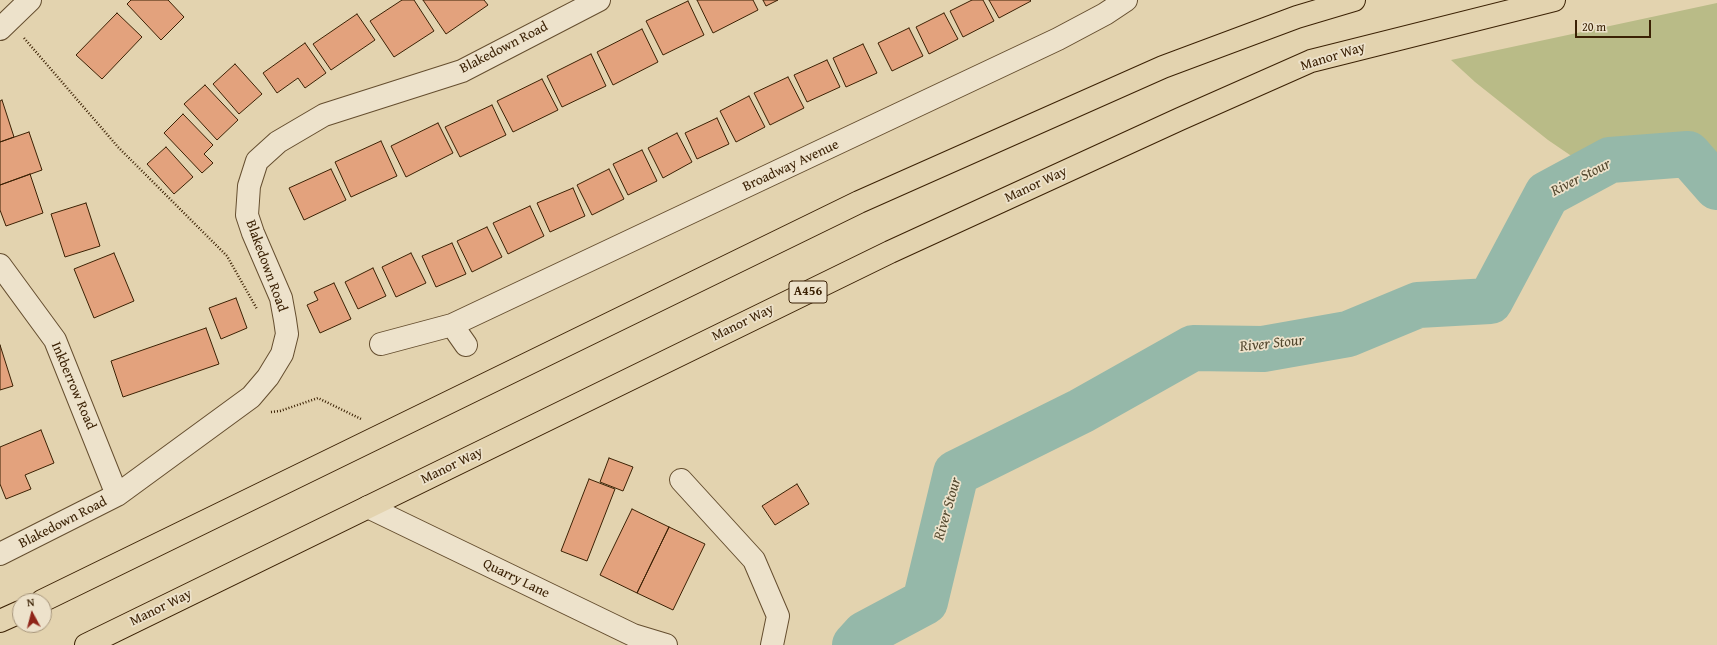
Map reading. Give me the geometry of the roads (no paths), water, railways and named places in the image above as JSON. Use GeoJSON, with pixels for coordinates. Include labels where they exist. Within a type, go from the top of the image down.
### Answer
{"type":"FeatureCollection","features":[{"type":"Feature","properties":{"kind":"highway"},"geometry":{"type":"LineString","coordinates":[[52,596],[859,202],[1163,67],[1297,17],[1354,0]]}},
{"type":"Feature","properties":{"kind":"highway","name":"Manor Way"},"geometry":{"type":"LineString","coordinates":[[86,645],[890,252],[1173,122],[1311,61],[1554,0]]}},
{"type":"Feature","properties":{"kind":"highway"},"geometry":{"type":"LineString","coordinates":[[0,621],[12,616]]}},
{"type":"Feature","properties":{"kind":"street"},"geometry":{"type":"LineString","coordinates":[[4,25],[30,0]]}},
{"type":"Feature","properties":{"kind":"street","name":"Blakedown Road"},"geometry":{"type":"LineString","coordinates":[[0,554],[117,495],[251,397],[268,377],[282,354],[287,334],[281,298],[253,233],[247,215],[249,186],[257,161],[278,142],[324,115],[462,71],[599,0]]}},
{"type":"Feature","properties":{"kind":"street","name":"Broadway Avenue"},"geometry":{"type":"LineString","coordinates":[[381,344],[452,325],[1058,39],[1105,14],[1126,0]]}},
{"type":"Feature","properties":{"kind":"street","name":"Inkberrow Road"},"geometry":{"type":"LineString","coordinates":[[0,266],[55,340],[117,495]]}},
{"type":"Feature","properties":{"kind":"street"},"geometry":{"type":"LineString","coordinates":[[452,325],[466,345]]}},
{"type":"Feature","properties":{"kind":"street"},"geometry":{"type":"LineString","coordinates":[[681,480],[754,560],[778,616],[772,645]]}},
{"type":"Feature","properties":{"kind":"street","name":"Quarry Lane"},"geometry":{"type":"LineString","coordinates":[[368,507],[633,636],[666,645]]}},
{"type":"Feature","properties":{"kind":"waterway","name":"River Stour"},"geometry":{"type":"LineString","coordinates":[[855,645],[865,634],[925,602],[956,473],[1081,411],[1193,348],[1263,349],[1348,334],[1418,305],[1490,301],[1547,194],[1610,160],[1688,154],[1717,187]]}}]}
